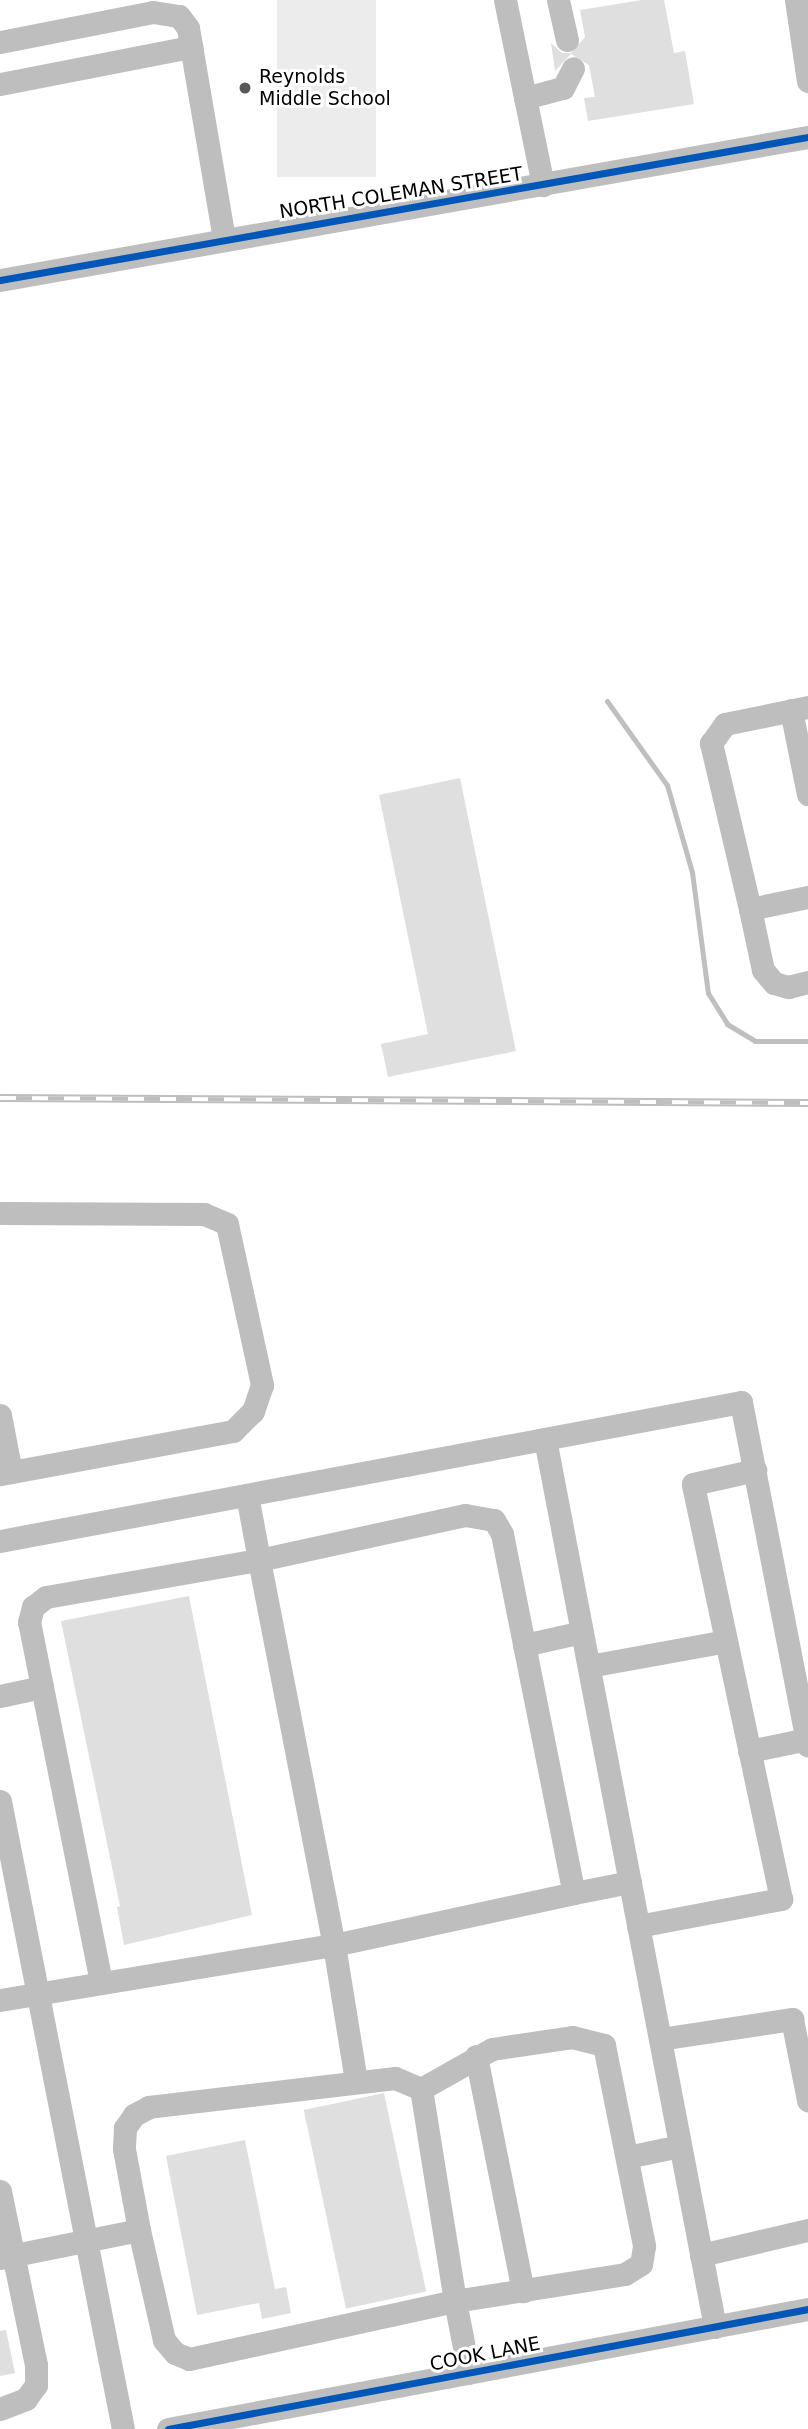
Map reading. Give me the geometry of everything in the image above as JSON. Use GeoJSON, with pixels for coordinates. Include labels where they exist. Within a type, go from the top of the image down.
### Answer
{"type":"FeatureCollection","features":[{"type":"Feature","properties":{"kind":"street"},"geometry":{"type":"LineString","coordinates":[[505,0],[543,185]]}},
{"type":"Feature","properties":{"kind":"street"},"geometry":{"type":"LineString","coordinates":[[558,0],[567,40]]}},
{"type":"Feature","properties":{"kind":"street"},"geometry":{"type":"LineString","coordinates":[[796,0],[808,81]]}},
{"type":"Feature","properties":{"kind":"street"},"geometry":{"type":"LineString","coordinates":[[0,42],[165,11],[178,16],[188,28],[224,239]]}},
{"type":"Feature","properties":{"kind":"street"},"geometry":{"type":"LineString","coordinates":[[0,84],[191,47]]}},
{"type":"Feature","properties":{"kind":"street"},"geometry":{"type":"LineString","coordinates":[[525,99],[563,88],[573,68]]}},
{"type":"Feature","properties":{"kind":"street","name":"NORTH COLEMAN STREET"},"geometry":{"type":"LineString","coordinates":[[0,281],[808,137]]}},
{"type":"Feature","properties":{"kind":"street"},"geometry":{"type":"LineString","coordinates":[[807,784],[799,708],[725,724],[711,743],[763,970],[774,983],[788,986],[808,982]]}},
{"type":"Feature","properties":{"kind":"street"},"geometry":{"type":"LineString","coordinates":[[750,909],[808,897]]}},
{"type":"Feature","properties":{"kind":"street"},"geometry":{"type":"LineString","coordinates":[[0,1213],[204,1214],[227,1224],[262,1385],[253,1411],[233,1431],[6,1473],[0,1415]]}},
{"type":"Feature","properties":{"kind":"street"},"geometry":{"type":"LineString","coordinates":[[0,1541],[741,1402],[807,1742],[749,1751]]}},
{"type":"Feature","properties":{"kind":"street"},"geometry":{"type":"LineString","coordinates":[[545,1439],[715,2327]]}},
{"type":"Feature","properties":{"kind":"street"},"geometry":{"type":"LineString","coordinates":[[638,1926],[780,1899],[693,1484],[755,1470]]}},
{"type":"Feature","properties":{"kind":"street"},"geometry":{"type":"LineString","coordinates":[[247,1495],[334,1945],[356,2081]]}},
{"type":"Feature","properties":{"kind":"street"},"geometry":{"type":"LineString","coordinates":[[101,1982],[29,1622],[33,1607],[46,1597],[259,1560],[465,1515],[482,1515],[494,1520],[502,1534],[574,1893]]}},
{"type":"Feature","properties":{"kind":"street"},"geometry":{"type":"LineString","coordinates":[[524,1645],[582,1632]]}},
{"type":"Feature","properties":{"kind":"street"},"geometry":{"type":"LineString","coordinates":[[589,1666],[726,1641]]}},
{"type":"Feature","properties":{"kind":"street"},"geometry":{"type":"LineString","coordinates":[[0,1696],[42,1687]]}},
{"type":"Feature","properties":{"kind":"street"},"geometry":{"type":"LineString","coordinates":[[0,1801],[40,1992],[84,2241],[123,2429]]}},
{"type":"Feature","properties":{"kind":"street"},"geometry":{"type":"LineString","coordinates":[[0,2000],[334,1945],[630,1882]]}},
{"type":"Feature","properties":{"kind":"street"},"geometry":{"type":"LineString","coordinates":[[660,2039],[792,2019],[808,2100]]}},
{"type":"Feature","properties":{"kind":"street"},"geometry":{"type":"LineString","coordinates":[[572,2038],[604,2045],[644,2246],[641,2264],[625,2274],[455,2301],[189,2359],[175,2353],[164,2340],[124,2150],[125,2128],[134,2115],[149,2107],[356,2081],[395,2078],[421,2089],[492,2049],[572,2038]]}},
{"type":"Feature","properties":{"kind":"street"},"geometry":{"type":"LineString","coordinates":[[476,2056],[523,2291]]}},
{"type":"Feature","properties":{"kind":"street"},"geometry":{"type":"LineString","coordinates":[[421,2089],[455,2301],[470,2373]]}},
{"type":"Feature","properties":{"kind":"street"},"geometry":{"type":"LineString","coordinates":[[626,2157],[680,2146]]}},
{"type":"Feature","properties":{"kind":"street"},"geometry":{"type":"LineString","coordinates":[[0,2192],[7,2257],[36,2365],[36,2385],[26,2399],[0,2409]]}},
{"type":"Feature","properties":{"kind":"street"},"geometry":{"type":"LineString","coordinates":[[7,2257],[139,2230]]}},
{"type":"Feature","properties":{"kind":"street"},"geometry":{"type":"LineString","coordinates":[[701,2255],[808,2230]]}},
{"type":"Feature","properties":{"kind":"street","name":"COOK LANE"},"geometry":{"type":"LineString","coordinates":[[168,2429],[808,2309]]}},
{"type":"Feature","properties":{"kind":"shaded area"},"geometry":{"type":"Polygon","coordinates":[[[277,0],[376,0],[376,177],[277,177],[277,0]]]}},
{"type":"Feature","properties":{"kind":"building"},"geometry":{"type":"Polygon","coordinates":[[[642,0],[664,0],[674,53],[685,51],[694,104],[588,121],[584,98],[595,97],[589,65],[571,54],[555,71],[551,43],[562,53],[571,53],[585,37],[580,10],[642,0]]]}},
{"type":"Feature","properties":{"kind":"building"},"geometry":{"type":"Polygon","coordinates":[[[460,778],[516,1051],[388,1077],[381,1044],[428,1034],[379,795],[460,778]]]}},
{"type":"Feature","properties":{"kind":"building"},"geometry":{"type":"Polygon","coordinates":[[[189,1596],[252,1915],[124,1945],[117,1907],[120,1906],[61,1621],[189,1596]]]}},
{"type":"Feature","properties":{"kind":"building"},"geometry":{"type":"Polygon","coordinates":[[[384,2093],[426,2292],[346,2309],[304,2110],[384,2093]]]}},
{"type":"Feature","properties":{"kind":"building"},"geometry":{"type":"Polygon","coordinates":[[[245,2140],[275,2289],[286,2287],[291,2313],[262,2319],[259,2303],[197,2315],[166,2156],[245,2140]]]}},
{"type":"Feature","properties":{"kind":"building"},"geometry":{"type":"Polygon","coordinates":[[[6,2330],[15,2373],[0,2376],[0,2331],[6,2330]]]}},
{"type":"Feature","properties":{"kind":"waterway"},"geometry":{"type":"LineString","coordinates":[[607,701],[667,785],[692,872],[708,993],[727,1024],[755,1041],[808,1041]]}},
{"type":"Feature","properties":{"kind":"railway"},"geometry":{"type":"LineString","coordinates":[[0,1098],[808,1103]]}},
{"type":"Feature","properties":{"kind":"cycle path"},"geometry":{"type":"LineString","coordinates":[[0,280],[808,137]]}},
{"type":"Feature","properties":{"kind":"cycle path"},"geometry":{"type":"LineString","coordinates":[[168,2429],[808,2309]]}},
{"type":"Feature","properties":{"kind":"place","name":"Reynolds Middle School"},"geometry":{"type":"Point","coordinates":[245,88]}}]}
